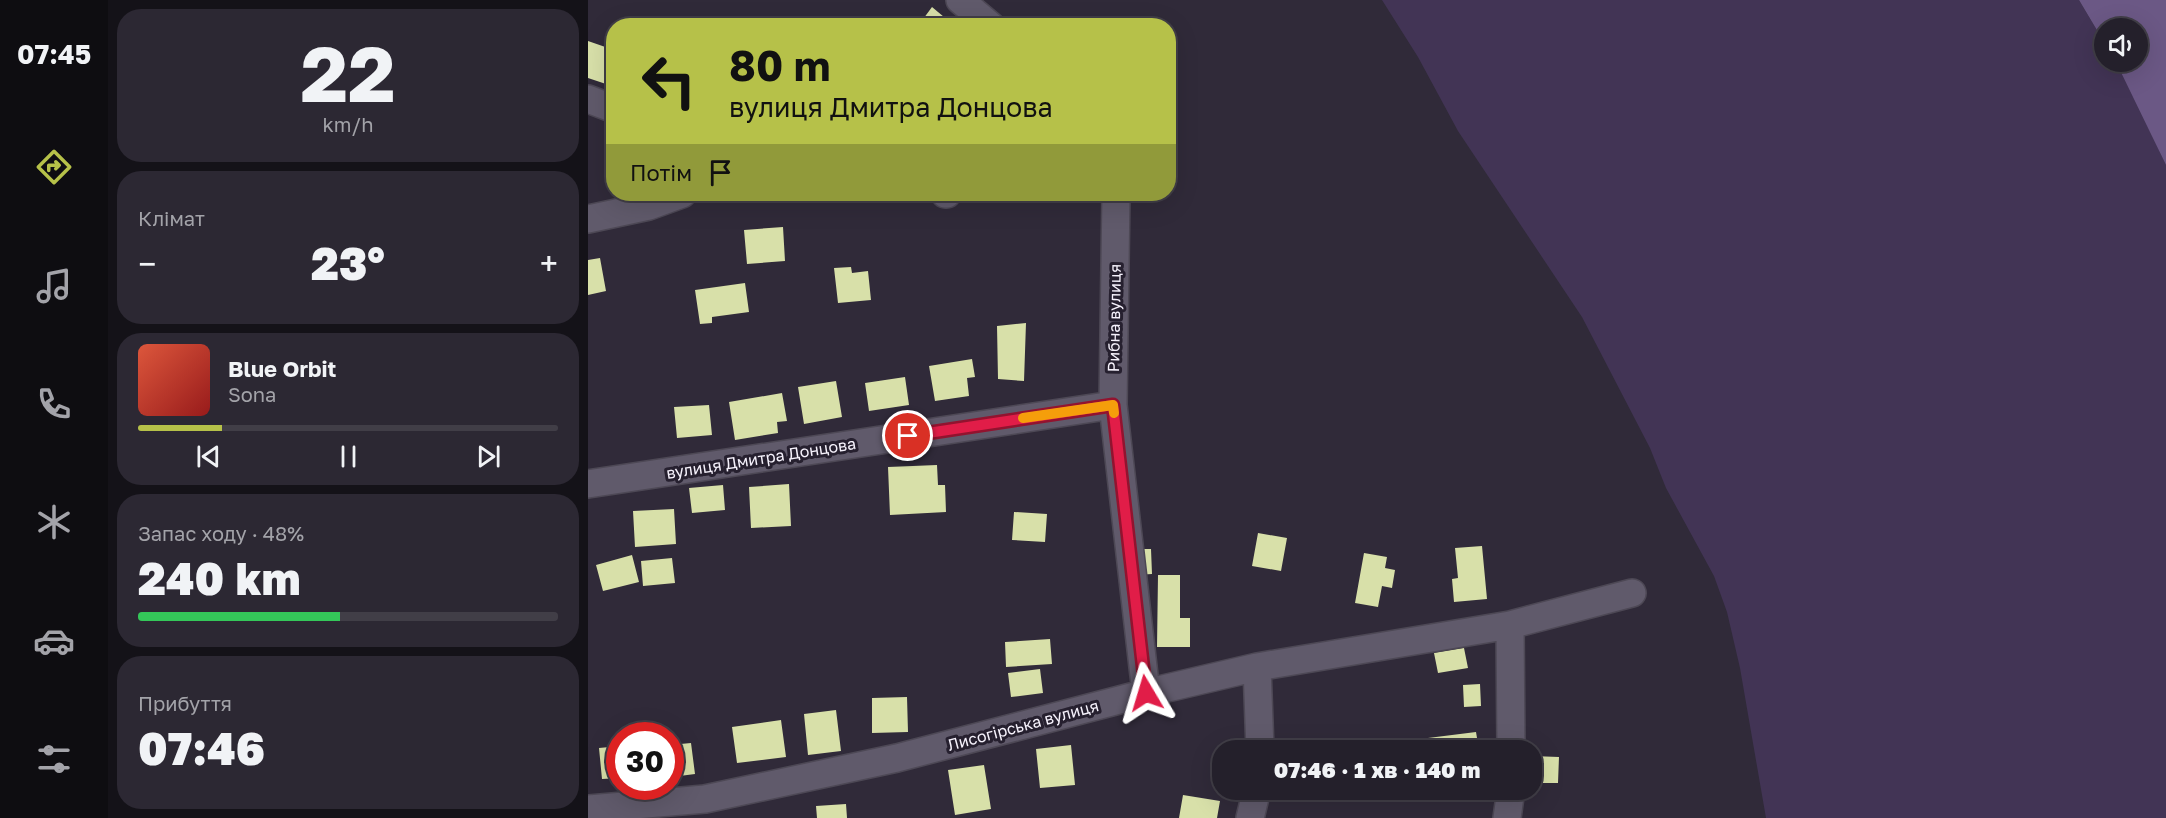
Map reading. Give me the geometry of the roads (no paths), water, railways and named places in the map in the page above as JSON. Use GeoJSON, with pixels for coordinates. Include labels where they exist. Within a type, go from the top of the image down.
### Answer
{"type":"FeatureCollection","features":[{"type":"Feature","properties":{"kind":"street"},"geometry":{"type":"LineString","coordinates":[[960,0],[981,18]]}},
{"type":"Feature","properties":{"kind":"street"},"geometry":{"type":"LineString","coordinates":[[588,99],[606,106]]}},
{"type":"Feature","properties":{"kind":"street"},"geometry":{"type":"LineString","coordinates":[[588,219],[663,201]]}},
{"type":"Feature","properties":{"kind":"street","name":"Рибна вулиця"},"geometry":{"type":"LineString","coordinates":[[1116,201],[1113,405],[1146,693]]}},
{"type":"Feature","properties":{"kind":"street","name":"вулиця Дмитра Донцова"},"geometry":{"type":"LineString","coordinates":[[588,484],[1113,405]]}},
{"type":"Feature","properties":{"kind":"street","name":"Лисогірська вулиця"},"geometry":{"type":"LineString","coordinates":[[588,809],[711,808],[1146,693],[1257,667],[1510,625],[1632,592]]}},
{"type":"Feature","properties":{"kind":"street"},"geometry":{"type":"LineString","coordinates":[[1510,625],[1511,740]]}},
{"type":"Feature","properties":{"kind":"street"},"geometry":{"type":"LineString","coordinates":[[1257,667],[1260,740]]}},
{"type":"Feature","properties":{"kind":"street"},"geometry":{"type":"LineString","coordinates":[[1250,818],[1254,800]]}},
{"type":"Feature","properties":{"kind":"street"},"geometry":{"type":"LineString","coordinates":[[1507,818],[1509,800]]}}]}
